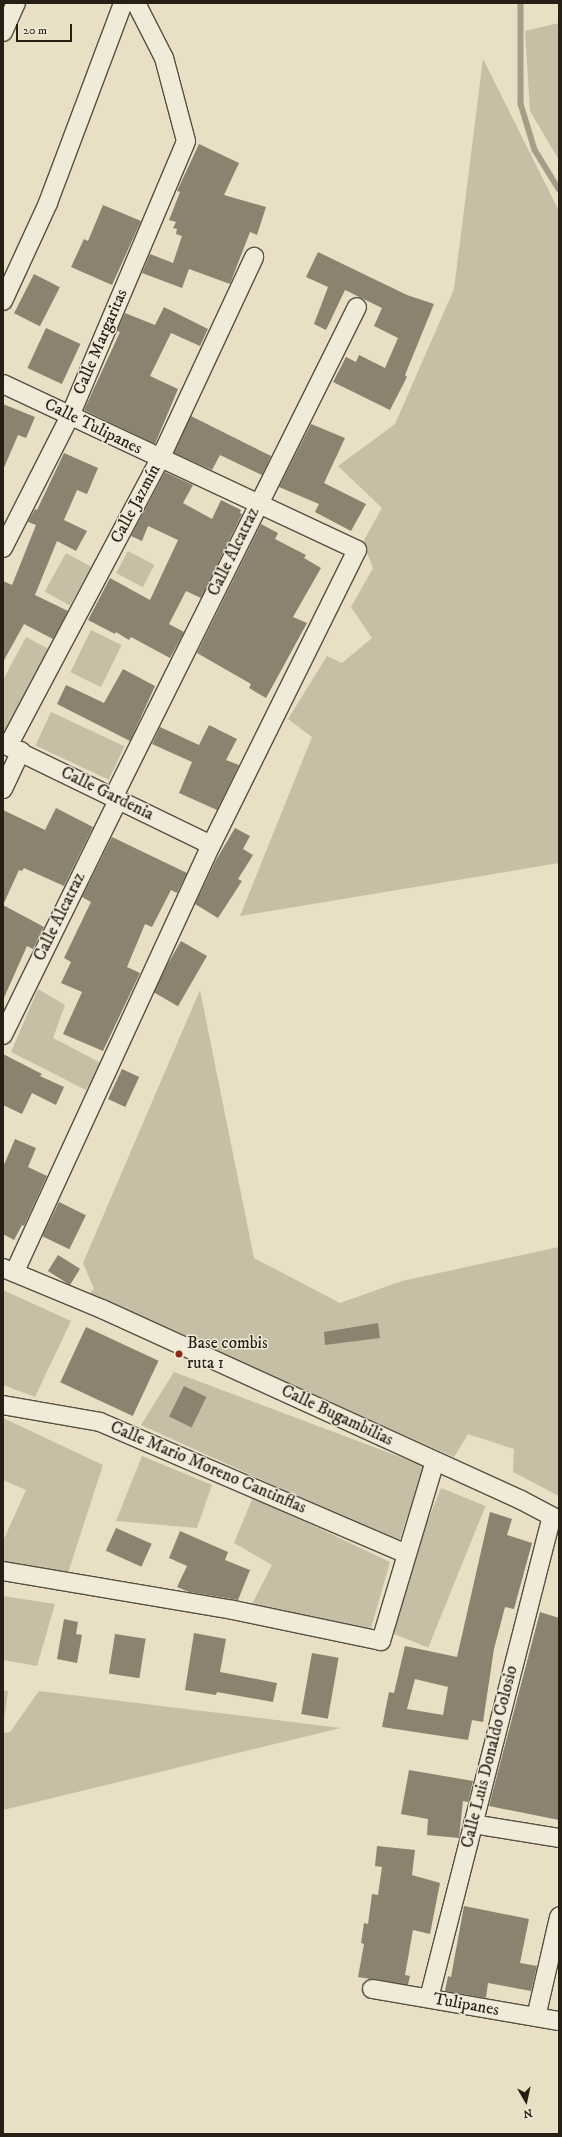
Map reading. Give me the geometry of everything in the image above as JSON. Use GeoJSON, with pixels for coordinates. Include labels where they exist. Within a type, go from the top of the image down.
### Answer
{"type":"FeatureCollection","features":[{"type":"Feature","properties":{"kind":"street"},"geometry":{"type":"LineString","coordinates":[[3,32],[16,3]]}},
{"type":"Feature","properties":{"kind":"street"},"geometry":{"type":"LineString","coordinates":[[3,300],[48,203],[123,3]]}},
{"type":"Feature","properties":{"kind":"street","name":"Calle Margaritas"},"geometry":{"type":"LineString","coordinates":[[3,548],[70,416],[186,141],[164,58],[136,3]]}},
{"type":"Feature","properties":{"kind":"street","name":"Calle Jazmín"},"geometry":{"type":"LineString","coordinates":[[3,789],[11,747],[160,459],[254,257]]}},
{"type":"Feature","properties":{"kind":"street","name":"Calle Alcatraz"},"geometry":{"type":"LineString","coordinates":[[3,1035],[257,505],[357,307]]}},
{"type":"Feature","properties":{"kind":"street","name":"Calle Tulipanes"},"geometry":{"type":"LineString","coordinates":[[3,384],[257,505],[357,550],[211,845]]}},
{"type":"Feature","properties":{"kind":"street","name":"Calle Gardenia"},"geometry":{"type":"LineString","coordinates":[[11,747],[211,845]]}},
{"type":"Feature","properties":{"kind":"street"},"geometry":{"type":"LineString","coordinates":[[9,1270],[211,845]]}},
{"type":"Feature","properties":{"kind":"street","name":"Calle Bugambilias"},"geometry":{"type":"LineString","coordinates":[[9,1270],[102,1308],[435,1461],[555,1518]]}},
{"type":"Feature","properties":{"kind":"street","name":"Calle Mario Moreno Cantinflas"},"geometry":{"type":"LineString","coordinates":[[3,1405],[100,1422],[406,1554]]}},
{"type":"Feature","properties":{"kind":"street"},"geometry":{"type":"LineString","coordinates":[[3,1571],[233,1610],[381,1641],[435,1461]]}},
{"type":"Feature","properties":{"kind":"street","name":"Calle Luis Donaldo Colosio"},"geometry":{"type":"LineString","coordinates":[[429,1998],[473,1824],[555,1518]]}},
{"type":"Feature","properties":{"kind":"street"},"geometry":{"type":"LineString","coordinates":[[473,1824],[559,1838]]}},
{"type":"Feature","properties":{"kind":"street"},"geometry":{"type":"LineString","coordinates":[[536,2017],[559,1917]]}},
{"type":"Feature","properties":{"kind":"street","name":"Tulipanes"},"geometry":{"type":"LineString","coordinates":[[372,1988],[559,2021]]}},
{"type":"Feature","properties":{"kind":"shaded area"},"geometry":{"type":"Polygon","coordinates":[[[559,23],[559,160],[530,111],[525,31],[559,23]]]}},
{"type":"Feature","properties":{"kind":"shaded area"},"geometry":{"type":"Polygon","coordinates":[[[483,59],[559,211],[559,863],[240,916],[312,737],[288,719],[327,656],[342,663],[372,638],[351,607],[373,568],[363,542],[382,508],[338,466],[395,424],[454,289],[483,59]]]}},
{"type":"Feature","properties":{"kind":"shaded area"},"geometry":{"type":"Polygon","coordinates":[[[128,551],[154,565],[143,587],[116,573],[128,551]]]}},
{"type":"Feature","properties":{"kind":"shaded area"},"geometry":{"type":"Polygon","coordinates":[[[66,553],[91,567],[70,606],[45,591],[66,553]]]}},
{"type":"Feature","properties":{"kind":"shaded area"},"geometry":{"type":"Polygon","coordinates":[[[91,630],[122,645],[101,687],[70,672],[91,630]]]}},
{"type":"Feature","properties":{"kind":"shaded area"},"geometry":{"type":"Polygon","coordinates":[[[26,637],[49,649],[5,730],[3,729],[3,680],[26,637]]]}},
{"type":"Feature","properties":{"kind":"shaded area"},"geometry":{"type":"Polygon","coordinates":[[[51,712],[124,746],[109,780],[35,746],[51,712]]]}},
{"type":"Feature","properties":{"kind":"shaded area"},"geometry":{"type":"Polygon","coordinates":[[[38,989],[65,1005],[53,1038],[103,1064],[86,1090],[11,1052],[38,989]]]}},
{"type":"Feature","properties":{"kind":"shaded area"},"geometry":{"type":"Polygon","coordinates":[[[200,990],[254,1258],[340,1303],[402,1281],[559,1247],[559,1496],[513,1472],[514,1449],[468,1434],[454,1457],[88,1295],[94,1289],[83,1263],[200,990]]]}},
{"type":"Feature","properties":{"kind":"shaded area"},"geometry":{"type":"Polygon","coordinates":[[[3,1290],[71,1321],[35,1397],[3,1385],[3,1290]]]}},
{"type":"Feature","properties":{"kind":"shaded area"},"geometry":{"type":"Polygon","coordinates":[[[174,1372],[424,1466],[399,1542],[141,1425],[174,1372]]]}},
{"type":"Feature","properties":{"kind":"shaded area"},"geometry":{"type":"Polygon","coordinates":[[[3,1418],[103,1465],[67,1576],[3,1566],[3,1541],[26,1490],[3,1480],[3,1418]]]}},
{"type":"Feature","properties":{"kind":"shaded area"},"geometry":{"type":"Polygon","coordinates":[[[142,1456],[212,1485],[197,1528],[116,1521],[142,1456]]]}},
{"type":"Feature","properties":{"kind":"shaded area"},"geometry":{"type":"Polygon","coordinates":[[[441,1488],[486,1506],[428,1648],[384,1630],[441,1488]]]}},
{"type":"Feature","properties":{"kind":"shaded area"},"geometry":{"type":"Polygon","coordinates":[[[253,1497],[390,1562],[371,1628],[249,1610],[272,1565],[234,1543],[253,1497]]]}},
{"type":"Feature","properties":{"kind":"shaded area"},"geometry":{"type":"Polygon","coordinates":[[[3,1596],[55,1604],[37,1666],[3,1660],[3,1596]]]}},
{"type":"Feature","properties":{"kind":"shaded area"},"geometry":{"type":"Polygon","coordinates":[[[3,1690],[8,1691],[4,1720],[3,1720],[3,1690]]]}},
{"type":"Feature","properties":{"kind":"shaded area"},"geometry":{"type":"Polygon","coordinates":[[[39,1691],[341,1728],[3,1810],[3,1733],[10,1732],[39,1691]]]}},
{"type":"Feature","properties":{"kind":"building"},"geometry":{"type":"Polygon","coordinates":[[[199,144],[239,163],[224,195],[266,207],[257,235],[250,232],[230,284],[189,269],[182,288],[142,273],[150,254],[173,263],[182,236],[176,234],[177,229],[173,228],[176,222],[169,220],[180,192],[177,191],[199,144]]]}},
{"type":"Feature","properties":{"kind":"building"},"geometry":{"type":"Polygon","coordinates":[[[103,205],[141,221],[112,285],[71,267],[84,239],[88,241],[103,205]]]}},
{"type":"Feature","properties":{"kind":"building"},"geometry":{"type":"Polygon","coordinates":[[[318,252],[407,295],[434,304],[405,375],[407,377],[390,410],[333,382],[346,357],[356,362],[359,355],[385,368],[398,338],[374,326],[382,308],[345,290],[326,330],[314,324],[328,287],[306,277],[318,252]]]}},
{"type":"Feature","properties":{"kind":"building"},"geometry":{"type":"Polygon","coordinates":[[[34,274],[60,287],[40,326],[14,313],[34,274]]]}},
{"type":"Feature","properties":{"kind":"building"},"geometry":{"type":"Polygon","coordinates":[[[164,307],[208,329],[200,346],[171,333],[150,376],[178,389],[155,444],[84,410],[120,332],[117,331],[125,313],[155,325],[164,307]]]}},
{"type":"Feature","properties":{"kind":"building"},"geometry":{"type":"Polygon","coordinates":[[[46,328],[80,344],[62,384],[27,368],[46,328]]]}},
{"type":"Feature","properties":{"kind":"building"},"geometry":{"type":"Polygon","coordinates":[[[3,404],[35,417],[26,438],[18,435],[3,470],[3,404]]]}},
{"type":"Feature","properties":{"kind":"building"},"geometry":{"type":"Polygon","coordinates":[[[191,416],[271,456],[262,475],[220,455],[212,470],[174,453],[191,416]]]}},
{"type":"Feature","properties":{"kind":"building"},"geometry":{"type":"Polygon","coordinates":[[[311,424],[345,438],[324,483],[366,504],[351,531],[315,512],[319,504],[279,487],[311,424]]]}},
{"type":"Feature","properties":{"kind":"building"},"geometry":{"type":"Polygon","coordinates":[[[64,453],[98,468],[87,494],[77,490],[64,520],[87,531],[76,551],[57,541],[35,595],[68,611],[53,639],[24,624],[3,662],[3,581],[12,585],[36,525],[28,522],[35,509],[37,510],[64,453]]]}},
{"type":"Feature","properties":{"kind":"building"},"geometry":{"type":"Polygon","coordinates":[[[165,472],[193,485],[183,503],[212,519],[221,500],[241,510],[240,513],[242,514],[201,598],[186,591],[169,624],[184,632],[170,658],[131,637],[129,640],[116,632],[115,634],[88,620],[110,578],[150,600],[178,540],[148,526],[142,541],[131,536],[165,472]]]}},
{"type":"Feature","properties":{"kind":"building"},"geometry":{"type":"Polygon","coordinates":[[[261,524],[278,533],[275,539],[306,555],[304,558],[321,568],[293,617],[307,623],[266,698],[249,688],[251,684],[197,653],[261,524]]]}},
{"type":"Feature","properties":{"kind":"building"},"geometry":{"type":"Polygon","coordinates":[[[123,669],[155,686],[130,741],[57,704],[66,685],[104,703],[123,669]]]}},
{"type":"Feature","properties":{"kind":"building"},"geometry":{"type":"Polygon","coordinates":[[[209,725],[237,739],[226,760],[239,765],[217,810],[179,793],[192,762],[152,744],[160,727],[199,745],[209,725]]]}},
{"type":"Feature","properties":{"kind":"building"},"geometry":{"type":"Polygon","coordinates":[[[56,808],[93,827],[64,886],[24,868],[22,871],[19,870],[3,905],[3,810],[45,830],[56,808]]]}},
{"type":"Feature","properties":{"kind":"building"},"geometry":{"type":"Polygon","coordinates":[[[235,828],[250,836],[243,849],[253,855],[238,879],[242,881],[218,918],[195,904],[216,860],[235,828]]]}},
{"type":"Feature","properties":{"kind":"building"},"geometry":{"type":"Polygon","coordinates":[[[112,837],[187,873],[177,893],[171,890],[152,927],[145,924],[127,967],[140,973],[103,1051],[63,1034],[82,992],[61,983],[71,962],[64,958],[91,902],[82,897],[112,837]]]}},
{"type":"Feature","properties":{"kind":"building"},"geometry":{"type":"Polygon","coordinates":[[[3,905],[44,927],[33,949],[27,946],[3,1000],[3,905]]]}},
{"type":"Feature","properties":{"kind":"building"},"geometry":{"type":"Polygon","coordinates":[[[181,941],[207,956],[178,1006],[152,991],[181,941]]]}},
{"type":"Feature","properties":{"kind":"building"},"geometry":{"type":"Polygon","coordinates":[[[3,1054],[42,1074],[40,1076],[64,1087],[56,1105],[32,1093],[22,1114],[3,1105],[3,1054]]]}},
{"type":"Feature","properties":{"kind":"building"},"geometry":{"type":"Polygon","coordinates":[[[122,1069],[139,1077],[125,1107],[108,1099],[122,1069]]]}},
{"type":"Feature","properties":{"kind":"building"},"geometry":{"type":"Polygon","coordinates":[[[15,1139],[36,1148],[28,1167],[47,1176],[24,1226],[22,1225],[14,1240],[3,1234],[3,1167],[15,1139]]]}},
{"type":"Feature","properties":{"kind":"building"},"geometry":{"type":"Polygon","coordinates":[[[59,1202],[86,1215],[69,1249],[42,1236],[59,1202]]]}},
{"type":"Feature","properties":{"kind":"building"},"geometry":{"type":"Polygon","coordinates":[[[58,1255],[80,1269],[70,1285],[48,1271],[58,1255]]]}},
{"type":"Feature","properties":{"kind":"building"},"geometry":{"type":"Polygon","coordinates":[[[378,1323],[380,1338],[325,1345],[324,1332],[378,1323]]]}},
{"type":"Feature","properties":{"kind":"building"},"geometry":{"type":"Polygon","coordinates":[[[86,1327],[159,1361],[133,1416],[60,1382],[86,1327]]]}},
{"type":"Feature","properties":{"kind":"building"},"geometry":{"type":"Polygon","coordinates":[[[184,1386],[206,1397],[192,1428],[169,1417],[184,1386]]]}},
{"type":"Feature","properties":{"kind":"building"},"geometry":{"type":"Polygon","coordinates":[[[490,1512],[512,1519],[507,1535],[532,1543],[514,1609],[505,1607],[494,1649],[483,1722],[472,1720],[468,1740],[382,1727],[389,1692],[394,1693],[405,1646],[457,1657],[490,1512]],[[415,1679],[407,1709],[443,1715],[448,1687],[415,1679]]]}},
{"type":"Feature","properties":{"kind":"building"},"geometry":{"type":"Polygon","coordinates":[[[116,1528],[152,1544],[141,1567],[106,1551],[116,1528]]]}},
{"type":"Feature","properties":{"kind":"building"},"geometry":{"type":"Polygon","coordinates":[[[180,1531],[228,1552],[225,1560],[250,1570],[238,1600],[189,1592],[177,1587],[187,1566],[169,1558],[180,1531]]]}},
{"type":"Feature","properties":{"kind":"building"},"geometry":{"type":"Polygon","coordinates":[[[540,1612],[559,1618],[559,1820],[489,1806],[540,1612]]]}},
{"type":"Feature","properties":{"kind":"building"},"geometry":{"type":"Polygon","coordinates":[[[64,1619],[78,1622],[76,1634],[82,1635],[77,1663],[57,1659],[64,1619]]]}},
{"type":"Feature","properties":{"kind":"building"},"geometry":{"type":"Polygon","coordinates":[[[194,1633],[226,1639],[220,1672],[277,1683],[273,1702],[217,1692],[216,1695],[185,1690],[194,1633]]]}},
{"type":"Feature","properties":{"kind":"building"},"geometry":{"type":"Polygon","coordinates":[[[115,1634],[146,1639],[139,1678],[109,1674],[115,1634]]]}},
{"type":"Feature","properties":{"kind":"building"},"geometry":{"type":"Polygon","coordinates":[[[312,1653],[339,1658],[328,1719],[301,1714],[312,1653]]]}},
{"type":"Feature","properties":{"kind":"building"},"geometry":{"type":"Polygon","coordinates":[[[409,1770],[473,1781],[468,1802],[463,1801],[459,1838],[427,1835],[428,1819],[401,1814],[409,1770]]]}},
{"type":"Feature","properties":{"kind":"building"},"geometry":{"type":"Polygon","coordinates":[[[377,1846],[415,1850],[412,1875],[440,1883],[430,1934],[413,1930],[405,1975],[410,1976],[408,1985],[358,1977],[364,1944],[361,1943],[364,1923],[368,1924],[372,1894],[378,1895],[382,1867],[375,1866],[377,1846]]]}},
{"type":"Feature","properties":{"kind":"building"},"geometry":{"type":"Polygon","coordinates":[[[464,1906],[529,1919],[520,1963],[537,1966],[531,1991],[488,1983],[486,1998],[445,1991],[448,1976],[451,1977],[464,1906]]]}},
{"type":"Feature","properties":{"kind":"waterway"},"geometry":{"type":"LineString","coordinates":[[521,3],[521,104],[535,150],[559,189]]}},
{"type":"Feature","properties":{"kind":"place","name":"Base combis ruta 1"},"geometry":{"type":"Point","coordinates":[179,1354]}}]}
